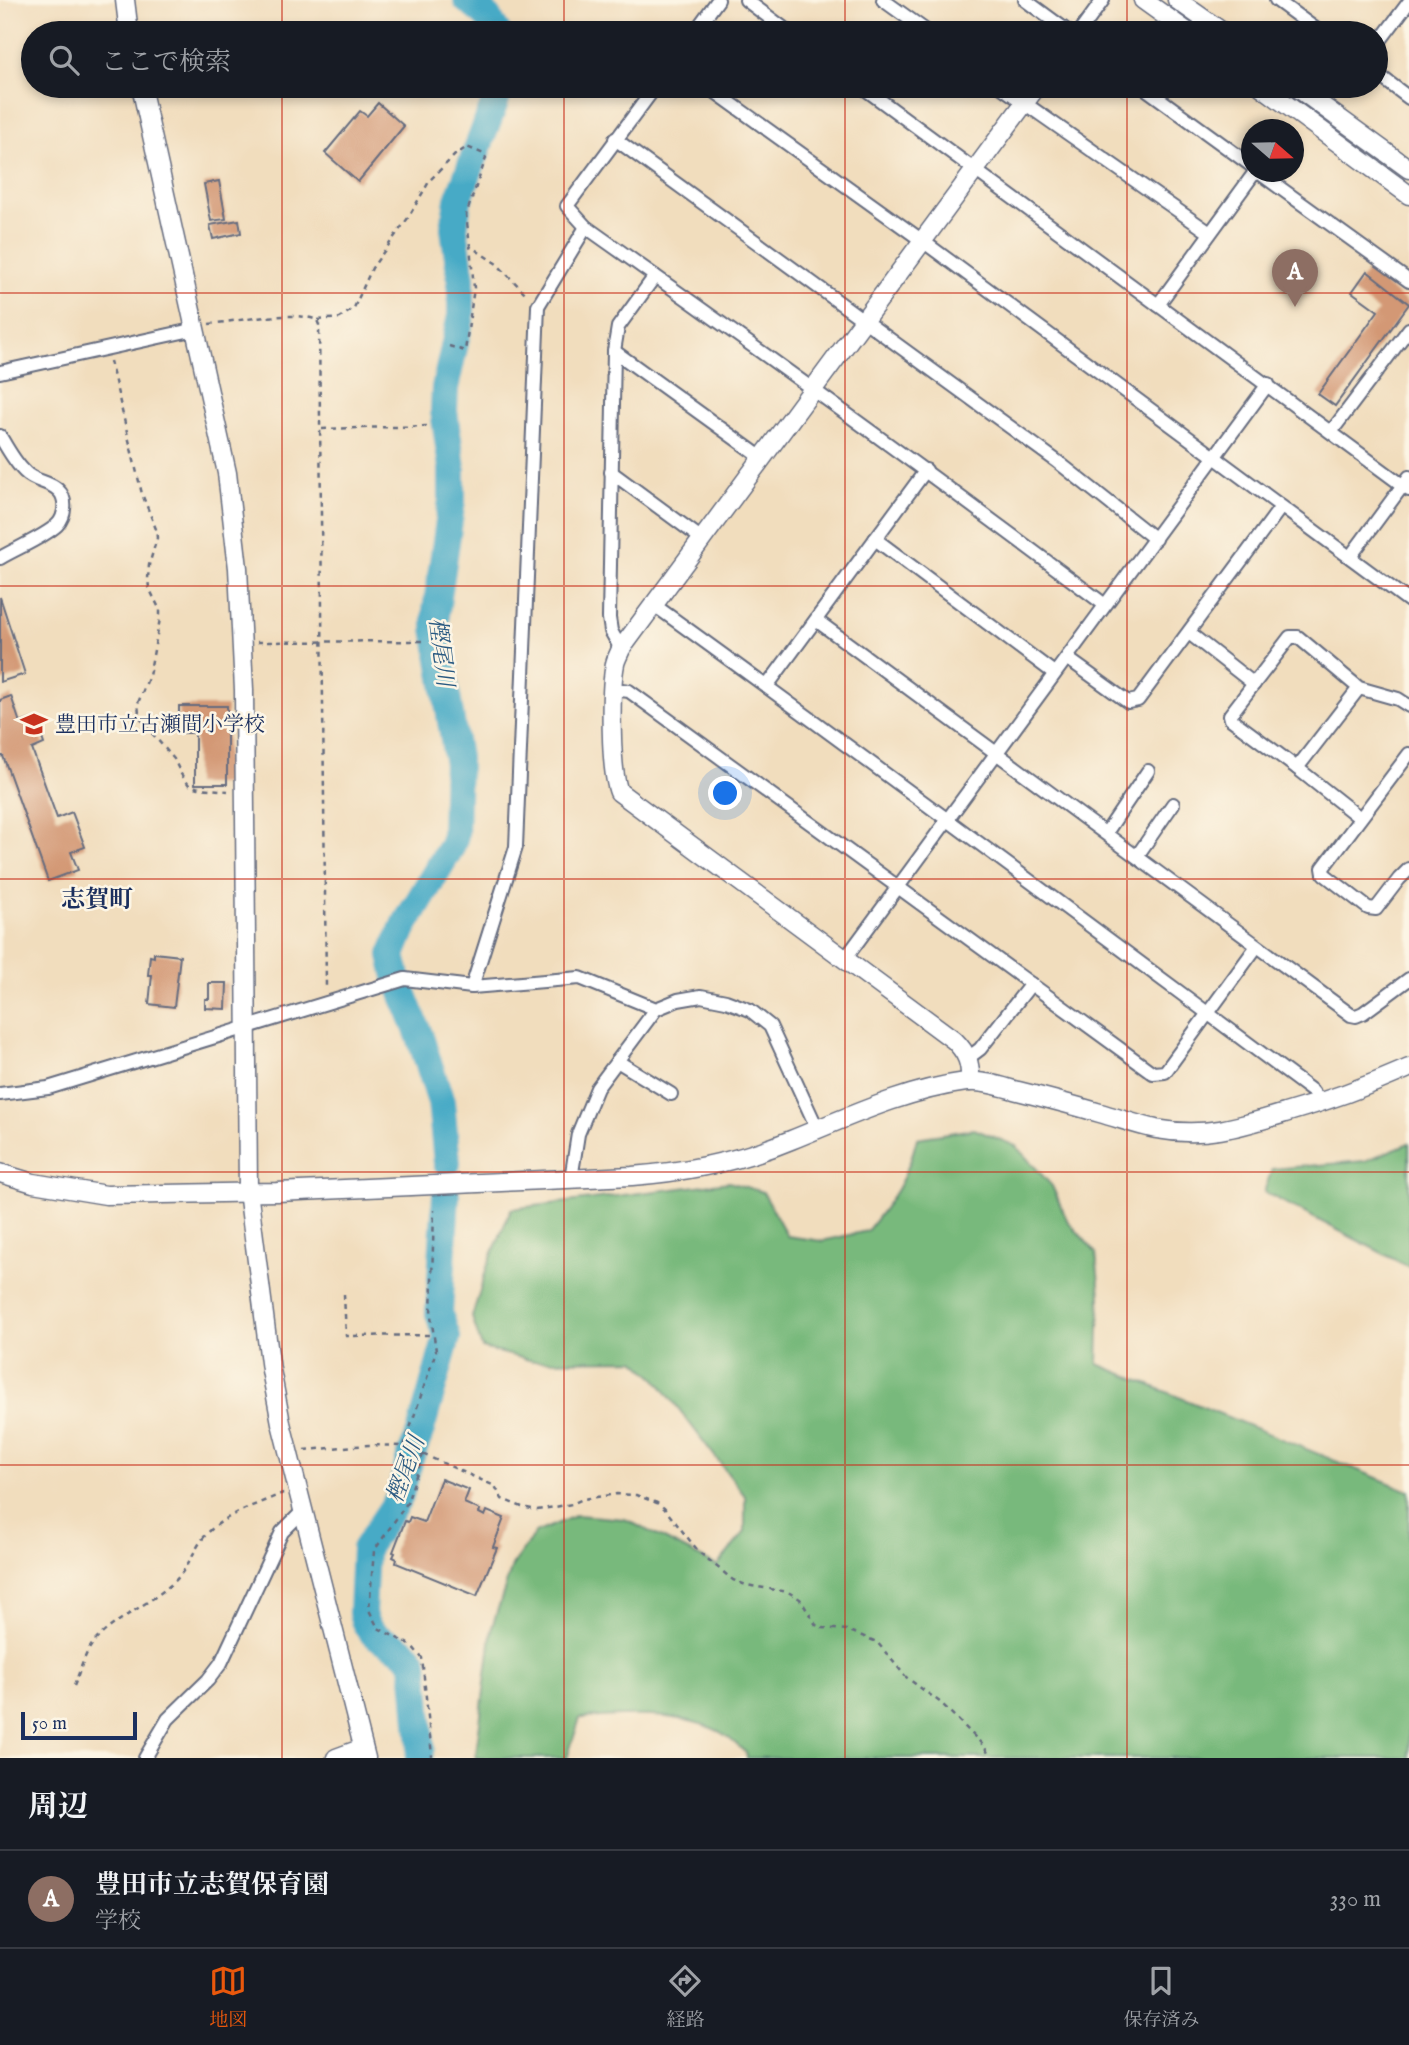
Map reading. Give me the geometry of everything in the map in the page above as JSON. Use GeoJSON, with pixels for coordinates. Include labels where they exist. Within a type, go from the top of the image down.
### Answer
{"type":"FeatureCollection","features":[{"type":"Feature","properties":{"kind":"street"},"geometry":{"type":"LineString","coordinates":[[125,0],[128,21]]}},
{"type":"Feature","properties":{"kind":"street"},"geometry":{"type":"LineString","coordinates":[[703,21],[718,0]]}},
{"type":"Feature","properties":{"kind":"street"},"geometry":{"type":"LineString","coordinates":[[746,0],[774,21]]}},
{"type":"Feature","properties":{"kind":"street"},"geometry":{"type":"LineString","coordinates":[[883,0],[912,21]]}},
{"type":"Feature","properties":{"kind":"street"},"geometry":{"type":"LineString","coordinates":[[1025,0],[1054,21]]}},
{"type":"Feature","properties":{"kind":"street"},"geometry":{"type":"LineString","coordinates":[[1088,21],[1103,0]]}},
{"type":"Feature","properties":{"kind":"street"},"geometry":{"type":"LineString","coordinates":[[1143,0],[1172,21]]}},
{"type":"Feature","properties":{"kind":"street"},"geometry":{"type":"LineString","coordinates":[[1177,0],[1207,21]]}},
{"type":"Feature","properties":{"kind":"street"},"geometry":{"type":"LineString","coordinates":[[1276,0],[1305,21]]}},
{"type":"Feature","properties":{"kind":"street"},"geometry":{"type":"LineString","coordinates":[[1388,30],[1409,2]]}},
{"type":"Feature","properties":{"kind":"street"},"geometry":{"type":"LineString","coordinates":[[1388,82],[1409,98]]}},
{"type":"Feature","properties":{"kind":"street"},"geometry":{"type":"LineString","coordinates":[[144,98],[227,473],[237,557],[243,642],[248,1191],[271,1370],[288,1453],[365,1753],[336,1758]]}},
{"type":"Feature","properties":{"kind":"street"},"geometry":{"type":"LineString","coordinates":[[647,98],[567,206],[586,227],[926,470],[1105,605]]}},
{"type":"Feature","properties":{"kind":"street"},"geometry":{"type":"LineString","coordinates":[[724,98],[924,242],[1409,601]]}},
{"type":"Feature","properties":{"kind":"street"},"geometry":{"type":"LineString","coordinates":[[877,98],[1331,432],[1407,484],[1350,557]]}},
{"type":"Feature","properties":{"kind":"street"},"geometry":{"type":"LineString","coordinates":[[1017,98],[1210,233]]}},
{"type":"Feature","properties":{"kind":"street"},"geometry":{"type":"LineString","coordinates":[[970,1082],[971,1066],[968,1058],[954,1040],[619,792],[614,778],[613,762],[613,689],[615,660],[621,649],[1028,98]]}},
{"type":"Feature","properties":{"kind":"street"},"geometry":{"type":"LineString","coordinates":[[1158,98],[1241,159]]}},
{"type":"Feature","properties":{"kind":"street"},"geometry":{"type":"LineString","coordinates":[[1277,98],[1409,195]]}},
{"type":"Feature","properties":{"kind":"street"},"geometry":{"type":"LineString","coordinates":[[1311,98],[1409,169]]}},
{"type":"Feature","properties":{"kind":"street"},"geometry":{"type":"LineString","coordinates":[[615,139],[1058,462],[1156,539]]}},
{"type":"Feature","properties":{"kind":"street"},"geometry":{"type":"LineString","coordinates":[[1158,305],[1248,182]]}},
{"type":"Feature","properties":{"kind":"street"},"geometry":{"type":"LineString","coordinates":[[1270,182],[1409,281]]}},
{"type":"Feature","properties":{"kind":"street"},"geometry":{"type":"LineString","coordinates":[[472,987],[516,846],[538,306],[586,227]]}},
{"type":"Feature","properties":{"kind":"street"},"geometry":{"type":"LineString","coordinates":[[621,649],[611,631],[609,618],[614,351],[618,327],[655,276]]}},
{"type":"Feature","properties":{"kind":"street"},"geometry":{"type":"LineString","coordinates":[[0,372],[197,329]]}},
{"type":"Feature","properties":{"kind":"street"},"geometry":{"type":"LineString","coordinates":[[1331,432],[1409,329]]}},
{"type":"Feature","properties":{"kind":"street"},"geometry":{"type":"LineString","coordinates":[[614,351],[762,457]]}},
{"type":"Feature","properties":{"kind":"street"},"geometry":{"type":"LineString","coordinates":[[845,959],[1268,384]]}},
{"type":"Feature","properties":{"kind":"street"},"geometry":{"type":"LineString","coordinates":[[0,436],[22,470],[36,481],[54,486],[60,491],[64,506],[58,524],[0,558]]}},
{"type":"Feature","properties":{"kind":"street"},"geometry":{"type":"LineString","coordinates":[[767,686],[926,470]]}},
{"type":"Feature","properties":{"kind":"street"},"geometry":{"type":"LineString","coordinates":[[611,472],[702,539]]}},
{"type":"Feature","properties":{"kind":"street"},"geometry":{"type":"LineString","coordinates":[[1067,658],[1128,702],[1138,701],[1282,506]]}},
{"type":"Feature","properties":{"kind":"street"},"geometry":{"type":"LineString","coordinates":[[875,539],[1054,673]]}},
{"type":"Feature","properties":{"kind":"street"},"geometry":{"type":"LineString","coordinates":[[654,605],[1208,1013],[1312,1091],[1322,1103]]}},
{"type":"Feature","properties":{"kind":"street"},"geometry":{"type":"LineString","coordinates":[[816,620],[1350,1015],[1356,1016],[1409,979]]}},
{"type":"Feature","properties":{"kind":"street"},"geometry":{"type":"LineString","coordinates":[[1189,633],[1254,684]]}},
{"type":"Feature","properties":{"kind":"street"},"geometry":{"type":"LineString","coordinates":[[1360,818],[1231,719],[1230,712],[1293,636],[1298,637],[1359,688],[1398,699],[1409,706]]}},
{"type":"Feature","properties":{"kind":"street"},"geometry":{"type":"LineString","coordinates":[[1297,768],[1359,688]]}},
{"type":"Feature","properties":{"kind":"street"},"geometry":{"type":"LineString","coordinates":[[613,689],[629,691],[1153,1073],[1165,1072],[1257,946]]}},
{"type":"Feature","properties":{"kind":"street"},"geometry":{"type":"LineString","coordinates":[[1409,754],[1323,868],[1324,874],[1368,908],[1376,909],[1409,869]]}},
{"type":"Feature","properties":{"kind":"street"},"geometry":{"type":"LineString","coordinates":[[1106,833],[1148,771]]}},
{"type":"Feature","properties":{"kind":"street"},"geometry":{"type":"LineString","coordinates":[[1137,856],[1173,804]]}},
{"type":"Feature","properties":{"kind":"street"},"geometry":{"type":"LineString","coordinates":[[0,1094],[48,1088],[405,979],[472,987],[580,978],[656,1009]]}},
{"type":"Feature","properties":{"kind":"street"},"geometry":{"type":"LineString","coordinates":[[968,1058],[980,1049],[1031,984]]}},
{"type":"Feature","properties":{"kind":"street"},"geometry":{"type":"LineString","coordinates":[[571,1179],[578,1134],[597,1088],[656,1009],[678,1000],[701,996],[726,1001],[750,1010],[770,1026],[817,1128]]}},
{"type":"Feature","properties":{"kind":"street"},"geometry":{"type":"LineString","coordinates":[[617,1061],[671,1094]]}},
{"type":"Feature","properties":{"kind":"street"},"geometry":{"type":"LineString","coordinates":[[0,1173],[33,1182],[106,1195],[571,1179],[663,1173],[719,1164],[925,1089],[970,1082],[1070,1104],[1154,1129],[1189,1133],[1235,1129],[1322,1103],[1409,1068]]}},
{"type":"Feature","properties":{"kind":"street"},"geometry":{"type":"LineString","coordinates":[[145,1758],[169,1719],[221,1663],[282,1532],[302,1512]]}},
{"type":"Feature","properties":{"kind":"path"},"geometry":{"type":"LineString","coordinates":[[197,329],[210,324],[293,316],[317,320],[340,318],[354,307],[372,268],[408,218],[430,180],[455,155],[471,148],[486,158],[466,215],[474,288],[465,351],[449,346]]}},
{"type":"Feature","properties":{"kind":"path"},"geometry":{"type":"LineString","coordinates":[[470,246],[497,264],[538,306]]}},
{"type":"Feature","properties":{"kind":"path"},"geometry":{"type":"LineString","coordinates":[[317,320],[326,1004]]}},
{"type":"Feature","properties":{"kind":"path"},"geometry":{"type":"LineString","coordinates":[[107,349],[142,494],[157,538],[148,579],[149,588],[160,610],[160,620],[149,676],[138,703],[139,714],[144,724],[174,759],[189,785],[245,792]]}},
{"type":"Feature","properties":{"kind":"path"},"geometry":{"type":"LineString","coordinates":[[320,429],[430,426]]}},
{"type":"Feature","properties":{"kind":"path"},"geometry":{"type":"LineString","coordinates":[[243,642],[424,641]]}},
{"type":"Feature","properties":{"kind":"path"},"geometry":{"type":"LineString","coordinates":[[404,1446],[436,1351],[430,1316],[434,1210]]}},
{"type":"Feature","properties":{"kind":"path"},"geometry":{"type":"LineString","coordinates":[[344,1294],[346,1336],[433,1335]]}},
{"type":"Feature","properties":{"kind":"path"},"geometry":{"type":"LineString","coordinates":[[288,1453],[369,1445],[404,1446],[495,1486],[502,1499],[529,1509],[572,1504],[583,1499],[617,1494],[636,1495],[657,1503],[699,1552],[733,1580],[746,1585],[788,1592],[800,1599],[816,1625],[847,1630],[877,1642],[906,1677],[941,1703],[984,1746],[991,1758]]}},
{"type":"Feature","properties":{"kind":"path"},"geometry":{"type":"LineString","coordinates":[[423,1454],[407,1503],[374,1550],[369,1610],[377,1628],[412,1646],[422,1658],[432,1756]]}},
{"type":"Feature","properties":{"kind":"path"},"geometry":{"type":"LineString","coordinates":[[74,1686],[92,1644],[176,1580],[211,1530],[233,1515],[296,1487]]}},
{"type":"Feature","properties":{"kind":"green space"},"geometry":{"type":"Polygon","coordinates":[[[974,1129],[1016,1146],[1052,1186],[1067,1220],[1096,1253],[1100,1295],[1098,1364],[1409,1491],[1409,1758],[747,1758],[746,1753],[727,1736],[704,1725],[669,1717],[633,1716],[580,1718],[567,1758],[477,1758],[492,1627],[512,1566],[535,1533],[577,1515],[625,1519],[717,1566],[745,1532],[745,1496],[656,1379],[635,1360],[533,1361],[482,1348],[472,1317],[487,1267],[511,1209],[729,1182],[763,1192],[787,1236],[822,1241],[867,1231],[898,1188],[909,1165],[917,1138],[974,1129]]]}},
{"type":"Feature","properties":{"kind":"green space"},"geometry":{"type":"Polygon","coordinates":[[[1409,1143],[1409,1267],[1264,1192],[1272,1169],[1365,1161],[1409,1143]]]}},
{"type":"Feature","properties":{"kind":"building"},"geometry":{"type":"Polygon","coordinates":[[[378,103],[404,126],[358,182],[325,153],[360,111],[367,116],[378,103]]]}},
{"type":"Feature","properties":{"kind":"building"},"geometry":{"type":"Polygon","coordinates":[[[219,181],[226,219],[211,221],[204,184],[219,181]]]}},
{"type":"Feature","properties":{"kind":"building"},"geometry":{"type":"Polygon","coordinates":[[[239,220],[241,233],[213,239],[210,225],[239,220]]]}},
{"type":"Feature","properties":{"kind":"building"},"geometry":{"type":"Polygon","coordinates":[[[1367,271],[1409,304],[1335,406],[1318,394],[1378,311],[1352,292],[1367,271]]]}},
{"type":"Feature","properties":{"kind":"building"},"geometry":{"type":"Polygon","coordinates":[[[0,597],[25,674],[0,682],[0,597]]]}},
{"type":"Feature","properties":{"kind":"building"},"geometry":{"type":"Polygon","coordinates":[[[11,696],[20,723],[35,718],[44,744],[32,749],[57,818],[72,812],[85,847],[71,852],[78,870],[48,881],[3,756],[0,756],[0,700],[11,696]]]}},
{"type":"Feature","properties":{"kind":"building"},"geometry":{"type":"Polygon","coordinates":[[[179,706],[227,706],[227,784],[195,784],[195,733],[179,733],[179,706]]]}},
{"type":"Feature","properties":{"kind":"building"},"geometry":{"type":"Polygon","coordinates":[[[154,953],[180,956],[174,1007],[149,1004],[152,975],[148,975],[150,956],[154,957],[154,953]]]}},
{"type":"Feature","properties":{"kind":"building"},"geometry":{"type":"Polygon","coordinates":[[[209,983],[227,983],[226,1009],[205,1008],[205,999],[209,999],[209,983]]]}},
{"type":"Feature","properties":{"kind":"building"},"geometry":{"type":"Polygon","coordinates":[[[441,1479],[469,1490],[464,1503],[480,1510],[479,1513],[485,1516],[487,1511],[504,1518],[493,1547],[497,1548],[477,1596],[396,1563],[397,1559],[393,1557],[405,1521],[408,1522],[410,1517],[424,1522],[441,1479]]]}},
{"type":"Feature","properties":{"kind":"waterway","name":"樫尾川"},"geometry":{"type":"LineString","coordinates":[[467,0],[490,21]]}},
{"type":"Feature","properties":{"kind":"waterway","name":"樫尾川"},"geometry":{"type":"LineString","coordinates":[[447,1163],[441,1102],[397,977],[392,955],[403,928],[455,836],[457,758],[436,628],[436,611],[452,500],[452,468],[444,411],[445,388],[461,316],[461,279],[454,228],[458,200],[496,98]]}},
{"type":"Feature","properties":{"kind":"waterway","name":"樫尾川"},"geometry":{"type":"LineString","coordinates":[[419,1758],[421,1746],[414,1663],[408,1655],[371,1632],[366,1624],[362,1613],[365,1549],[399,1498],[447,1337],[439,1314],[446,1195]]}},
{"type":"Feature","properties":{"kind":"place","name":"豊田市立志賀保育園"},"geometry":{"type":"Point","coordinates":[1295,307]}},
{"type":"Feature","properties":{"kind":"place","name":"豊田市立古瀬間小学校"},"geometry":{"type":"Point","coordinates":[34,724]}},
{"type":"Feature","properties":{"kind":"district","name":"志賀町"},"geometry":{"type":"Point","coordinates":[97,899]}}]}
